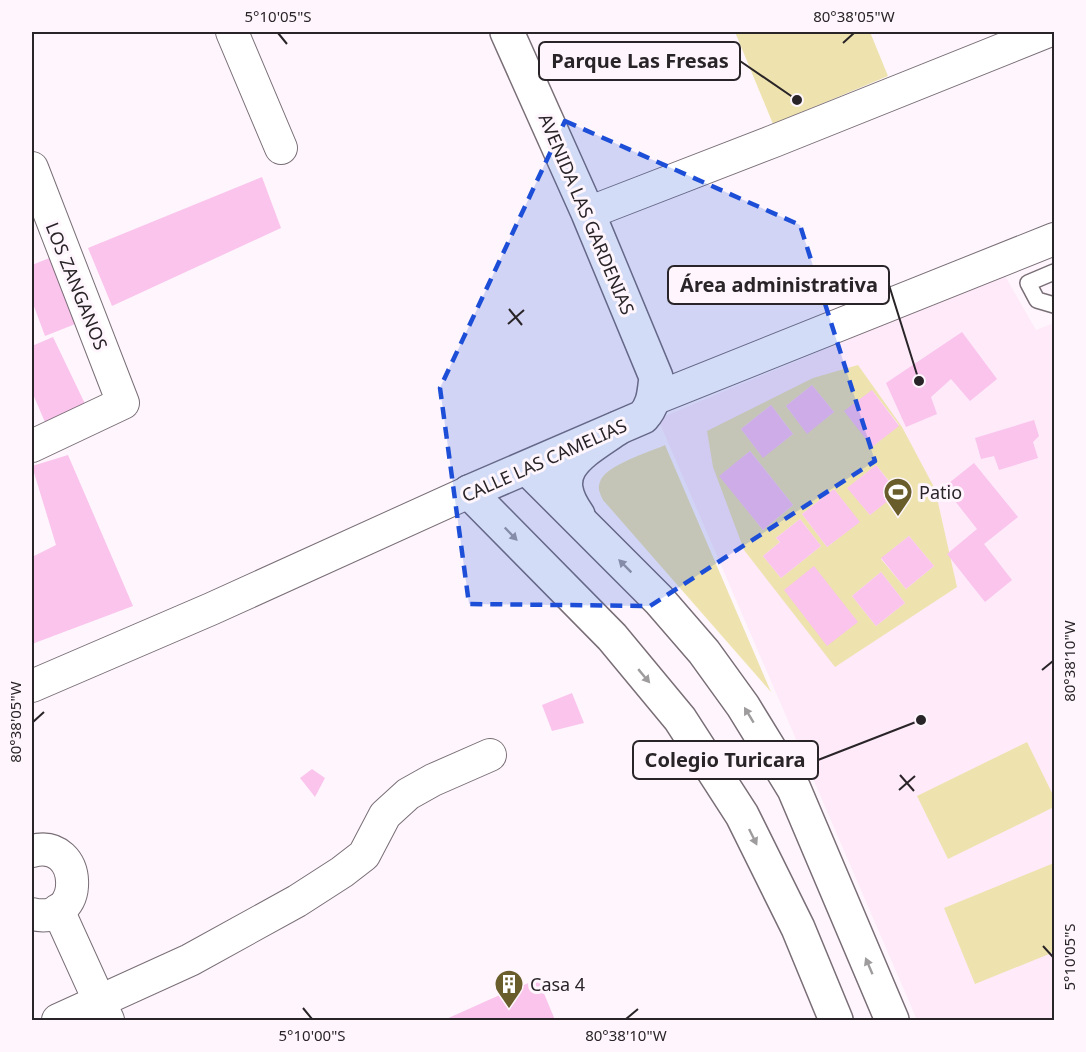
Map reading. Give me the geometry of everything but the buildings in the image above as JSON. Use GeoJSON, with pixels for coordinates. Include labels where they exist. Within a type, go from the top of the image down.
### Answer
{"type":"FeatureCollection","features":[{"type":"Feature","properties":{"kind":"main road","name":"AVENIDA LAS GARDENIAS"},"geometry":{"type":"LineString","coordinates":[[507,32],[588,213],[656,377],[654,399]]}},
{"type":"Feature","properties":{"kind":"main road","name":"CALLE LAS CAMELIAS"},"geometry":{"type":"LineString","coordinates":[[469,492],[643,417],[650,410],[654,399]]}},
{"type":"Feature","properties":{"kind":"main road"},"geometry":{"type":"LineString","coordinates":[[588,529],[570,502],[564,477],[586,450],[618,428]]}},
{"type":"Feature","properties":{"kind":"main road"},"geometry":{"type":"LineString","coordinates":[[527,468],[659,600],[704,652],[743,706],[794,789],[892,1020]]}},
{"type":"Feature","properties":{"kind":"main road"},"geometry":{"type":"LineString","coordinates":[[469,492],[612,637],[680,719],[742,815],[798,928],[836,1020]]}},
{"type":"Feature","properties":{"kind":"street"},"geometry":{"type":"LineString","coordinates":[[232,32],[281,148]]}},
{"type":"Feature","properties":{"kind":"street"},"geometry":{"type":"LineString","coordinates":[[588,213],[1046,32]]}},
{"type":"Feature","properties":{"kind":"street","name":"LOS ZANGANOS"},"geometry":{"type":"LineString","coordinates":[[32,168],[43,233],[123,403],[32,447]]}},
{"type":"Feature","properties":{"kind":"street","name":"CALLE LAS CAMELIAS"},"geometry":{"type":"LineString","coordinates":[[654,399],[1054,239]]}},
{"type":"Feature","properties":{"kind":"street","name":"CALLE LAS CAMELIAS"},"geometry":{"type":"LineString","coordinates":[[32,686],[211,609],[469,492]]}},
{"type":"Feature","properties":{"kind":"street"},"geometry":{"type":"LineString","coordinates":[[58,1020],[104,1011],[297,901],[364,855],[385,815],[408,794],[433,780],[490,755]]}},
{"type":"Feature","properties":{"kind":"street"},"geometry":{"type":"LineString","coordinates":[[32,851],[47,850],[58,855],[72,872],[71,895],[66,903],[45,912],[104,1011]]}},
{"type":"Feature","properties":{"kind":"lane"},"geometry":{"type":"LineString","coordinates":[[1054,272],[1028,283],[1037,300],[1054,305]]}},
{"type":"Feature","properties":{"kind":"highlighted area"},"geometry":{"type":"Polygon","coordinates":[[[565,121],[800,225],[875,461],[650,606],[469,604],[440,388],[565,121]]]}},
{"type":"Feature","properties":{"kind":"shaded area"},"geometry":{"type":"Polygon","coordinates":[[[735,32],[870,32],[888,76],[773,124],[735,32]]]}},
{"type":"Feature","properties":{"kind":"shaded area"},"geometry":{"type":"Polygon","coordinates":[[[1004,274],[1036,330],[1054,323],[1054,1020],[917,1020],[658,419],[1004,274]]]}},
{"type":"Feature","properties":{"kind":"shaded area","name":"Patio"},"geometry":{"type":"Polygon","coordinates":[[[858,365],[902,427],[935,489],[957,587],[835,667],[744,550],[713,467],[707,431],[813,378],[858,365]],[[812,385],[786,406],[807,433],[834,412],[812,385]],[[872,390],[872,447],[899,425],[872,390]],[[771,405],[741,429],[763,457],[793,434],[771,405]],[[750,451],[720,476],[763,530],[793,505],[750,451]],[[876,465],[848,488],[870,515],[898,492],[876,465]],[[834,489],[802,514],[827,547],[859,522],[834,489]],[[800,519],[776,538],[780,542],[763,556],[781,578],[821,546],[800,519]],[[909,536],[881,559],[906,589],[934,566],[909,536]],[[881,572],[852,596],[876,626],[905,603],[881,572]]]}},
{"type":"Feature","properties":{"kind":"shaded area"},"geometry":{"type":"Polygon","coordinates":[[[665,445],[771,692],[601,496],[599,484],[610,470],[665,445]]]}},
{"type":"Feature","properties":{"kind":"shaded area"},"geometry":{"type":"Polygon","coordinates":[[[1027,742],[1054,797],[1054,807],[948,859],[917,796],[1027,742]]]}},
{"type":"Feature","properties":{"kind":"shaded area"},"geometry":{"type":"Polygon","coordinates":[[[1054,863],[1054,952],[975,984],[944,908],[1054,863]]]}},
{"type":"Feature","properties":{"kind":"place","name":"Parque Las Fresas"},"geometry":{"type":"Point","coordinates":[797,100]}},
{"type":"Feature","properties":{"kind":"place","name":"Área administrativa"},"geometry":{"type":"Point","coordinates":[919,381]}},
{"type":"Feature","properties":{"kind":"place","name":"Patio"},"geometry":{"type":"Point","coordinates":[898,518]}},
{"type":"Feature","properties":{"kind":"place","name":"Colegio Turicara"},"geometry":{"type":"Point","coordinates":[921,720]}},
{"type":"Feature","properties":{"kind":"place","name":"Casa 4"},"geometry":{"type":"Point","coordinates":[509,1010]}}]}
